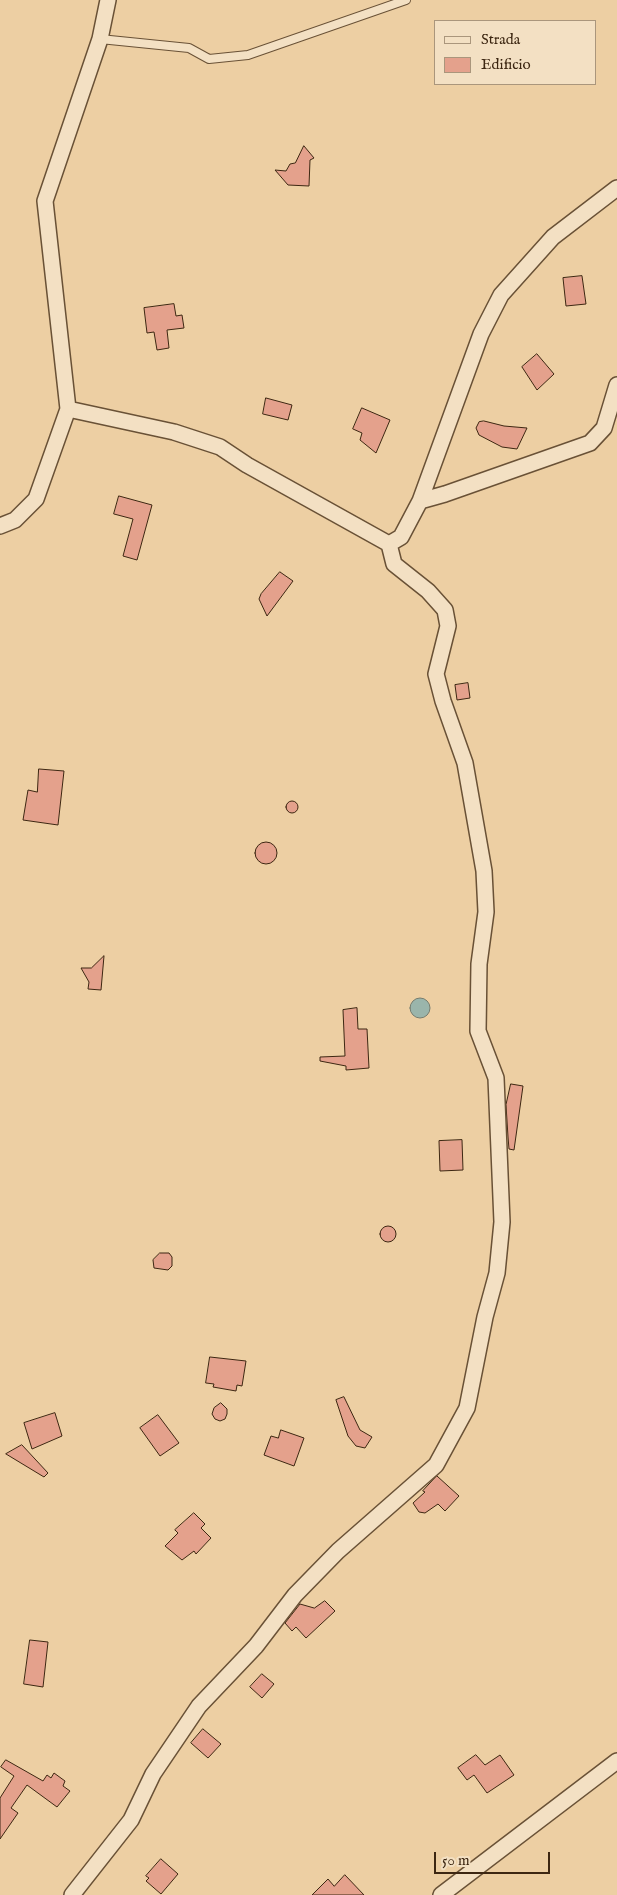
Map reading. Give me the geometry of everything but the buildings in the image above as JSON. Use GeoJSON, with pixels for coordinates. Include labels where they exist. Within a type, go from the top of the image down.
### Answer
{"type":"FeatureCollection","features":[{"type":"Feature","properties":{"kind":"street"},"geometry":{"type":"LineString","coordinates":[[0,526],[15,520],[36,499],[68,409],[45,201],[100,39],[108,0]]}},
{"type":"Feature","properties":{"kind":"street"},"geometry":{"type":"LineString","coordinates":[[389,544],[400,537],[420,501],[481,334],[501,294],[553,237],[617,188]]}},
{"type":"Feature","properties":{"kind":"street"},"geometry":{"type":"LineString","coordinates":[[420,501],[590,443],[604,428],[617,385]]}},
{"type":"Feature","properties":{"kind":"street"},"geometry":{"type":"LineString","coordinates":[[68,409],[174,432],[220,447],[247,465],[389,544],[394,564],[428,592],[444,610],[448,626],[436,674],[443,701],[465,763],[484,871],[486,912],[479,964],[478,1031],[496,1078],[502,1222],[497,1273],[483,1326],[467,1408],[436,1464],[338,1551],[295,1595],[256,1646],[200,1706],[154,1774],[131,1820],[72,1895]]}},
{"type":"Feature","properties":{"kind":"street"},"geometry":{"type":"LineString","coordinates":[[441,1895],[617,1761]]}},
{"type":"Feature","properties":{"kind":"lane"},"geometry":{"type":"LineString","coordinates":[[100,39],[189,48],[209,59],[248,55],[406,0]]}},
{"type":"Feature","properties":{"kind":"shaded area"},"geometry":{"type":"Polygon","coordinates":[[[416,998],[424,998],[430,1004],[430,1012],[424,1018],[416,1018],[410,1012],[410,1004],[416,998]]]}}]}
